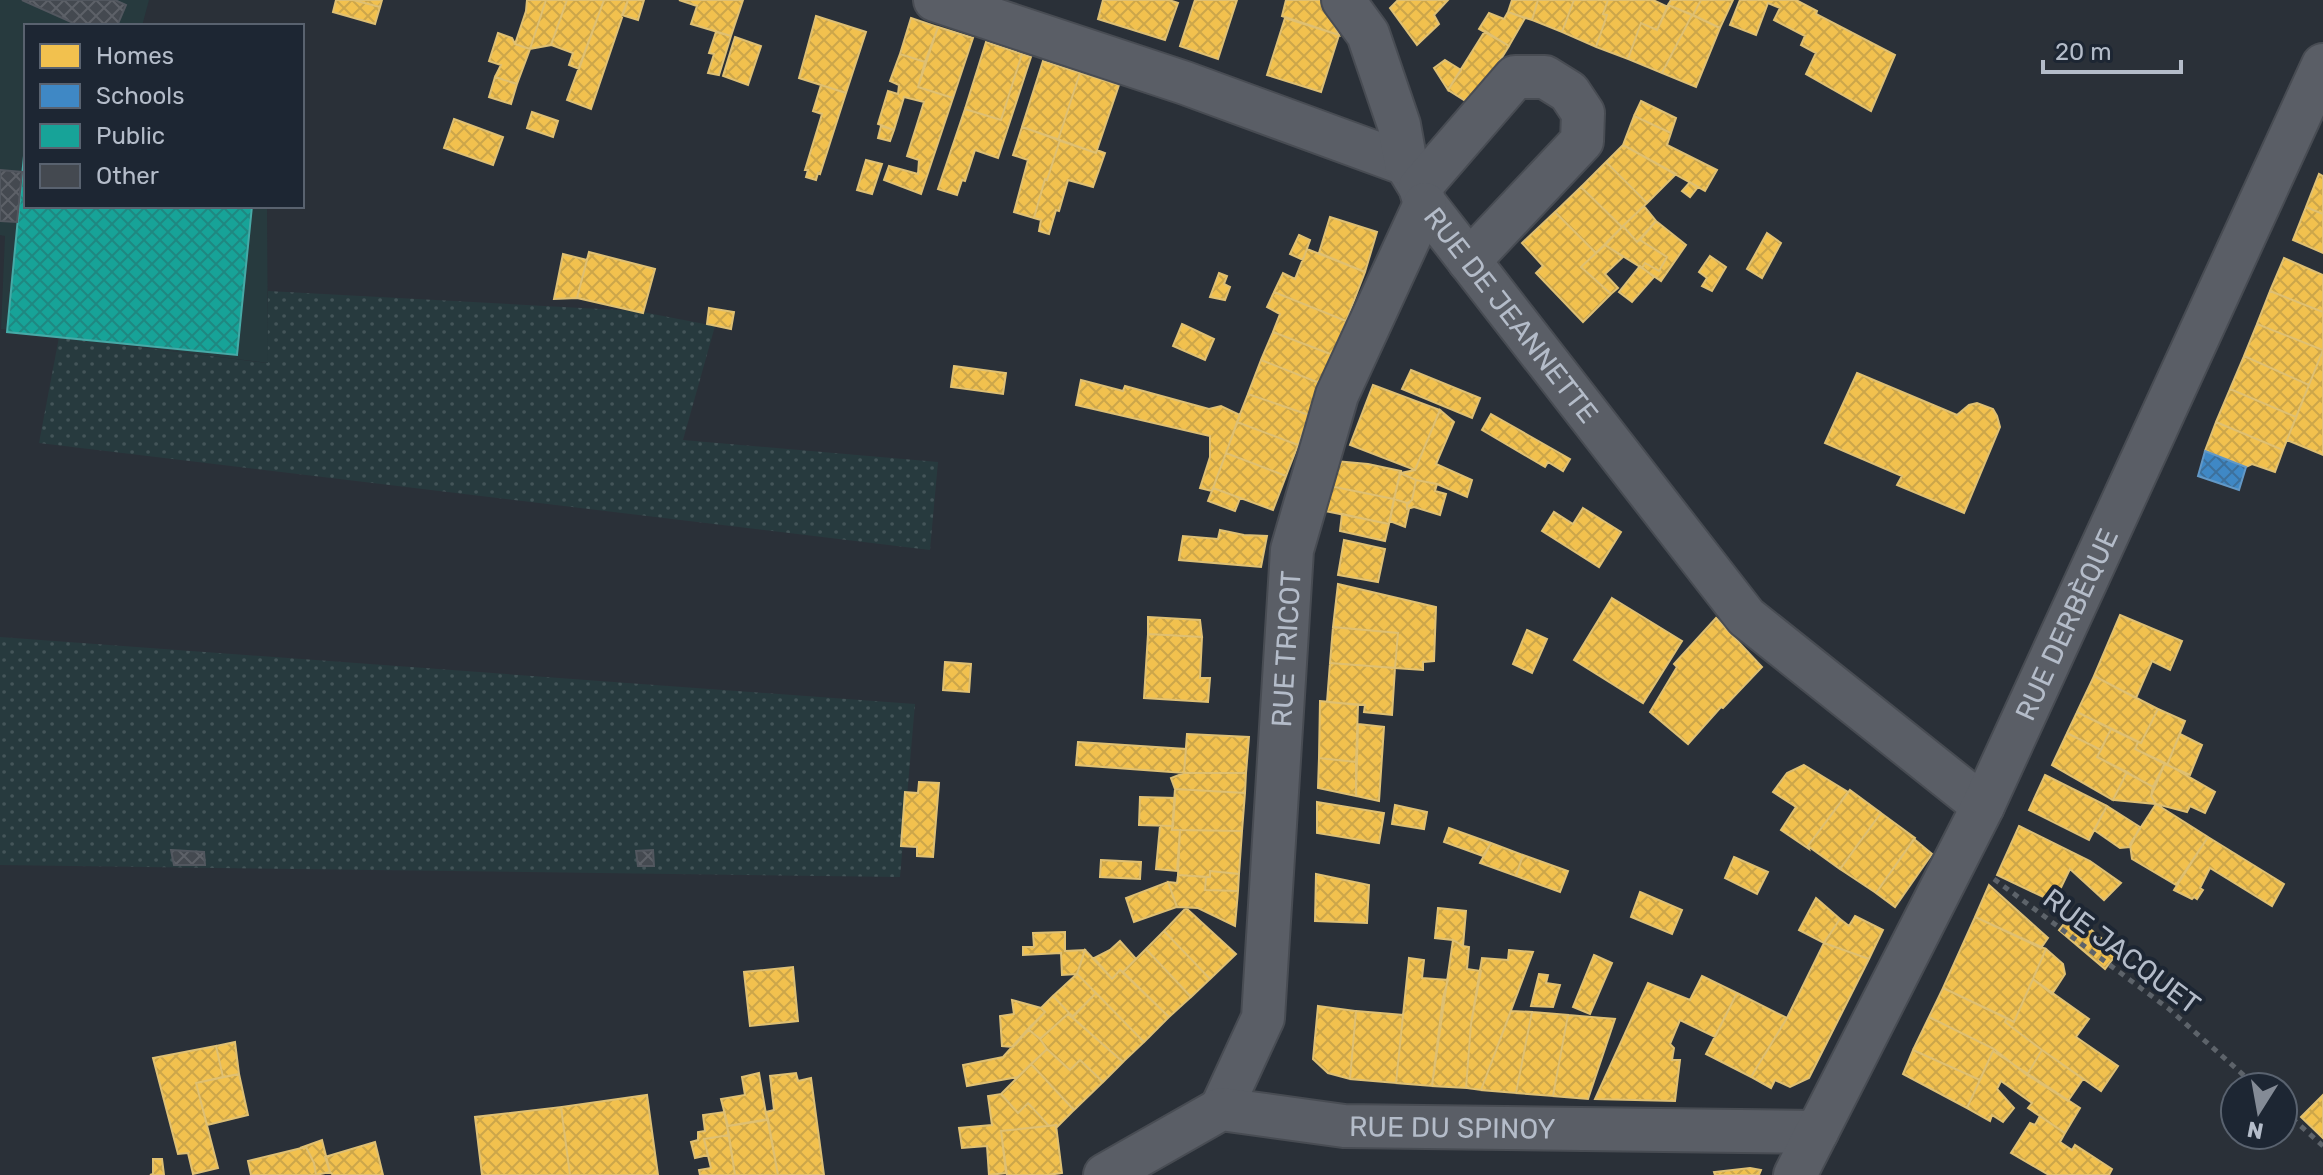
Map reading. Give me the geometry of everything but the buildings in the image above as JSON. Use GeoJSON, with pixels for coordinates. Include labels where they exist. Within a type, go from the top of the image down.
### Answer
{"type":"FeatureCollection","features":[{"type":"Feature","properties":{"kind":"street"},"geometry":{"type":"LineString","coordinates":[[935,0],[1185,83],[1417,185]]}},
{"type":"Feature","properties":{"kind":"street"},"geometry":{"type":"LineString","coordinates":[[1343,0],[1368,34],[1417,185]]}},
{"type":"Feature","properties":{"kind":"street","name":"RUE DERBÈQUE"},"geometry":{"type":"LineString","coordinates":[[1795,1175],[1983,806],[2323,65]]}},
{"type":"Feature","properties":{"kind":"street","name":"RUE TRICOT"},"geometry":{"type":"LineString","coordinates":[[1221,1109],[1263,1018],[1292,550],[1337,395],[1417,185],[1515,77],[1545,77],[1569,92],[1583,113],[1582,141],[1469,261]]}},
{"type":"Feature","properties":{"kind":"street","name":"RUE DE JEANNETTE"},"geometry":{"type":"LineString","coordinates":[[1417,185],[1469,261],[1746,617],[1983,806]]}},
{"type":"Feature","properties":{"kind":"street"},"geometry":{"type":"LineString","coordinates":[[1105,1175],[1221,1109]]}},
{"type":"Feature","properties":{"kind":"street","name":"RUE DU SPINOY"},"geometry":{"type":"LineString","coordinates":[[1221,1109],[1344,1126],[1817,1132]]}},
{"type":"Feature","properties":{"kind":"path","name":"RUE JACQUET"},"geometry":{"type":"LineString","coordinates":[[1960,850],[1993,879],[2169,1009],[2239,1071]]}},
{"type":"Feature","properties":{"kind":"path"},"geometry":{"type":"LineString","coordinates":[[2299,1124],[2323,1146]]}},
{"type":"Feature","properties":{"kind":"green space"},"geometry":{"type":"Polygon","coordinates":[[[0,0],[149,0],[143,24],[24,24],[24,208],[267,208],[268,363],[1,329],[5,236],[0,235],[0,0]]]}},
{"type":"Feature","properties":{"kind":"green space"},"geometry":{"type":"Polygon","coordinates":[[[268,291],[637,311],[715,326],[683,440],[938,462],[930,550],[39,443],[59,337],[267,363],[268,291]]]}},
{"type":"Feature","properties":{"kind":"green space"},"geometry":{"type":"Polygon","coordinates":[[[0,637],[915,704],[900,877],[0,865],[0,637]]]}}]}
